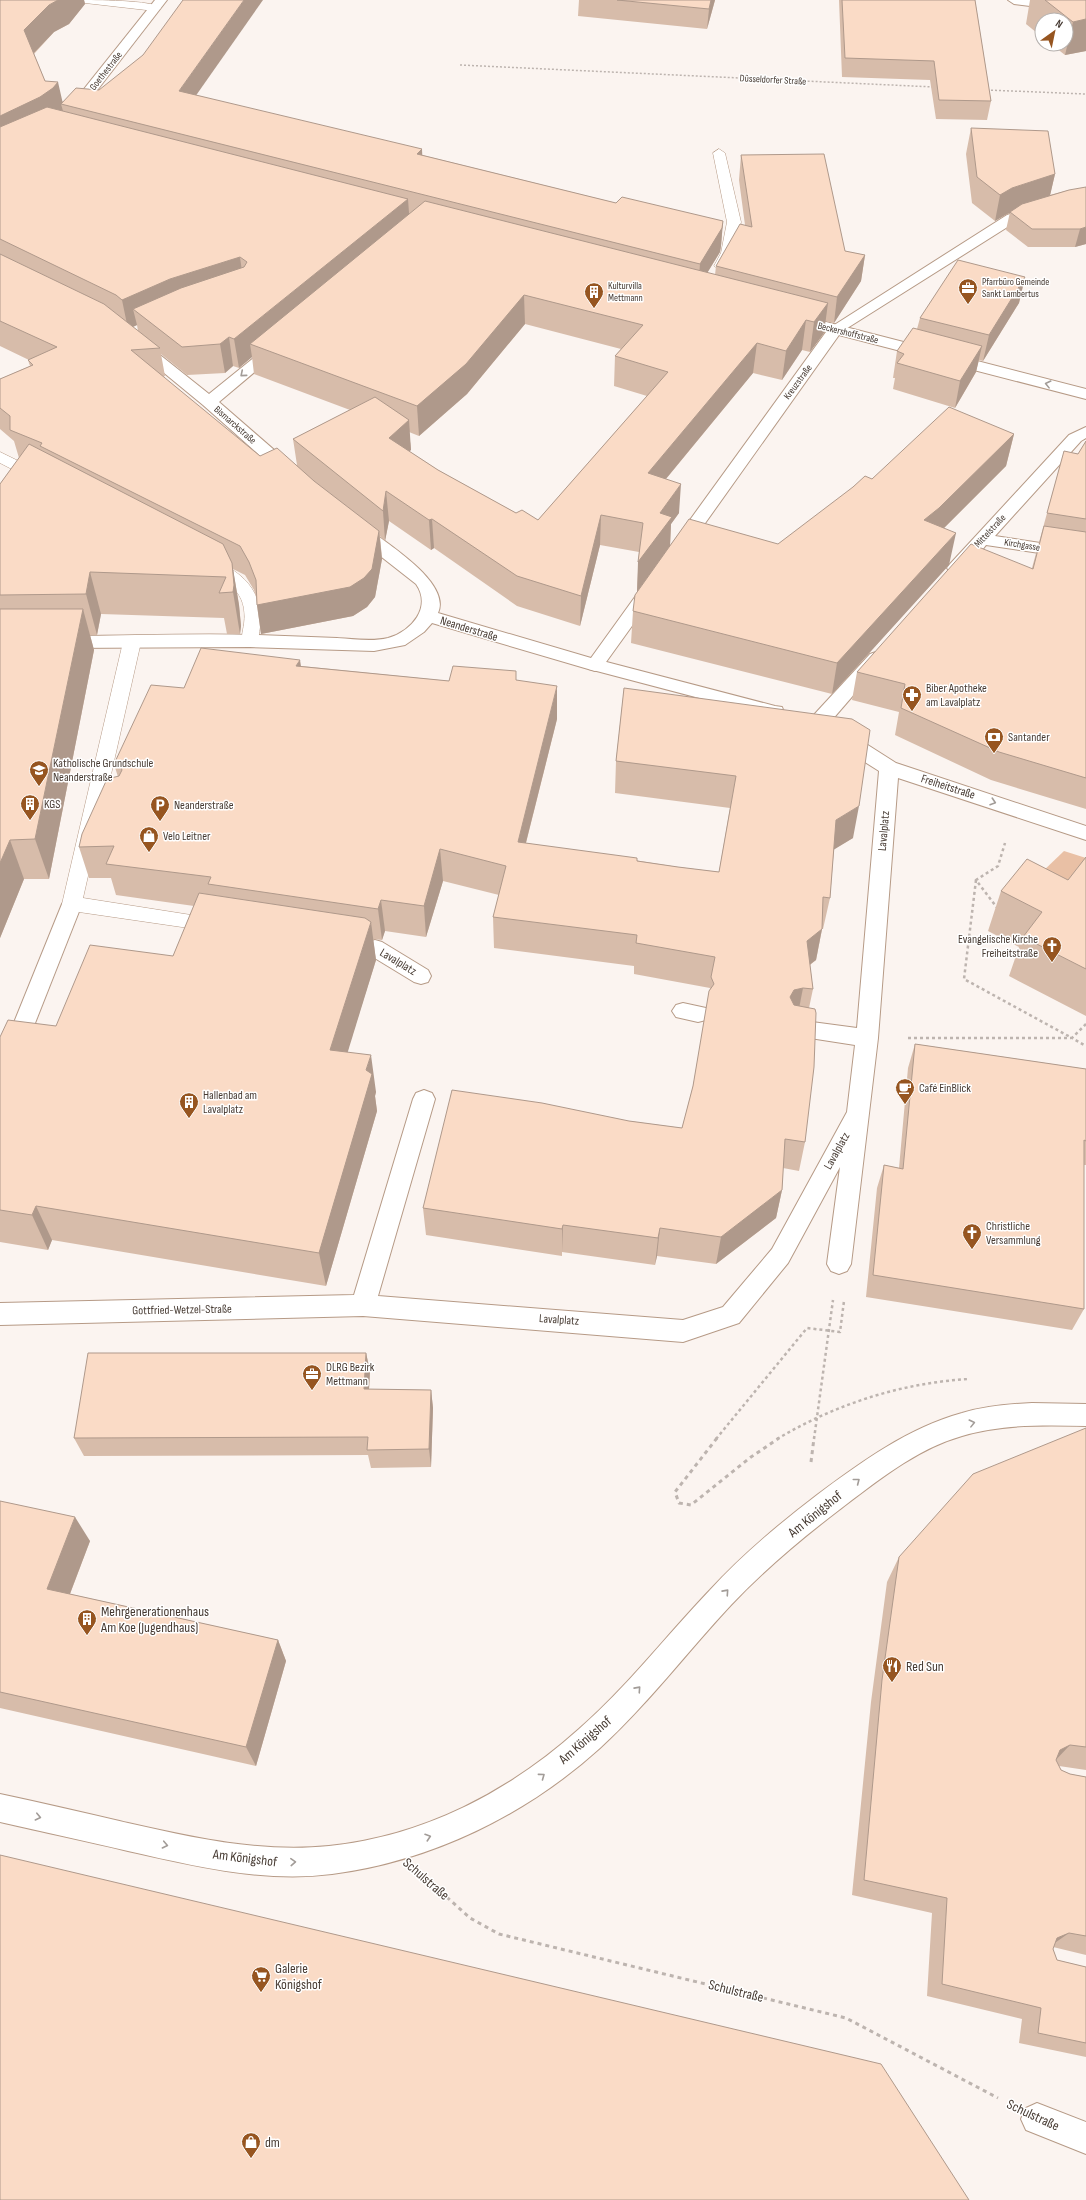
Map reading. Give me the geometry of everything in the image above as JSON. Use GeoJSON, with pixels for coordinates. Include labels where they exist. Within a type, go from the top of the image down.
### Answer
{"type":"FeatureCollection","features":[{"type":"Feature","properties":{"kind":"street"},"geometry":{"type":"LineString","coordinates":[[1014,0],[1086,9]]}},
{"type":"Feature","properties":{"kind":"street","name":"Goethestraße"},"geometry":{"type":"LineString","coordinates":[[65,120],[158,4]]}},
{"type":"Feature","properties":{"kind":"street","name":"Kreuzstraße"},"geometry":{"type":"LineString","coordinates":[[594,665],[836,330],[1012,218],[1062,202],[1086,199]]}},
{"type":"Feature","properties":{"kind":"street","name":"Beckershoffstraße"},"geometry":{"type":"LineString","coordinates":[[784,316],[1086,394]]}},
{"type":"Feature","properties":{"kind":"street","name":"Bismarckstraße"},"geometry":{"type":"LineString","coordinates":[[127,336],[209,402],[302,484]]}},
{"type":"Feature","properties":{"kind":"street"},"geometry":{"type":"LineString","coordinates":[[209,402],[289,336]]}},
{"type":"Feature","properties":{"kind":"street","name":"Mittelstraße"},"geometry":{"type":"LineString","coordinates":[[944,580],[1075,438],[1086,432]]}},
{"type":"Feature","properties":{"kind":"street"},"geometry":{"type":"LineString","coordinates":[[342,518],[422,580],[430,588],[433,598],[428,616]]}},
{"type":"Feature","properties":{"kind":"street","name":"Kirchgasse"},"geometry":{"type":"LineString","coordinates":[[982,539],[1086,555]]}},
{"type":"Feature","properties":{"kind":"street","name":"Neanderstraße"},"geometry":{"type":"LineString","coordinates":[[46,642],[250,641],[369,645],[387,644],[401,640],[412,633],[428,616],[594,665],[803,720]]}},
{"type":"Feature","properties":{"kind":"street"},"geometry":{"type":"LineString","coordinates":[[803,720],[886,646]]}},
{"type":"Feature","properties":{"kind":"street","name":"Freiheitstraße"},"geometry":{"type":"LineString","coordinates":[[803,720],[889,768],[1086,834]]}},
{"type":"Feature","properties":{"kind":"street","name":"Lavalplatz"},"geometry":{"type":"LineString","coordinates":[[839,1264],[856,1116],[867,1038],[889,768]]}},
{"type":"Feature","properties":{"kind":"street"},"geometry":{"type":"LineString","coordinates":[[0,1084],[72,904]]}},
{"type":"Feature","properties":{"kind":"street","name":"Lavalplatz"},"geometry":{"type":"LineString","coordinates":[[367,947],[421,976]]}},
{"type":"Feature","properties":{"kind":"street"},"geometry":{"type":"LineString","coordinates":[[797,1028],[867,1038]]}},
{"type":"Feature","properties":{"kind":"street"},"geometry":{"type":"LineString","coordinates":[[363,1306],[424,1099]]}},
{"type":"Feature","properties":{"kind":"street","name":"Lavalplatz"},"geometry":{"type":"LineString","coordinates":[[363,1306],[683,1331],[731,1315],[780,1256],[856,1116]]}},
{"type":"Feature","properties":{"kind":"street","name":"Gottfried-Wetzel-Straße"},"geometry":{"type":"LineString","coordinates":[[0,1314],[363,1306]]}},
{"type":"Feature","properties":{"kind":"street","name":"Am Königshof"},"geometry":{"type":"LineString","coordinates":[[0,1808],[198,1852],[272,1863],[332,1860],[391,1849],[457,1827],[509,1800],[565,1759],[619,1710],[738,1580],[804,1522],[878,1464],[946,1429],[1006,1415],[1086,1415]]}},
{"type":"Feature","properties":{"kind":"street","name":"Schulstraße"},"geometry":{"type":"LineString","coordinates":[[1037,2119],[1086,2138]]}},
{"type":"Feature","properties":{"kind":"lane"},"geometry":{"type":"LineString","coordinates":[[85,0],[158,4]]}},
{"type":"Feature","properties":{"kind":"lane"},"geometry":{"type":"LineString","coordinates":[[714,277],[728,253],[734,222],[719,153]]}},
{"type":"Feature","properties":{"kind":"lane"},"geometry":{"type":"LineString","coordinates":[[0,457],[49,483]]}},
{"type":"Feature","properties":{"kind":"lane"},"geometry":{"type":"LineString","coordinates":[[198,559],[233,577],[241,584],[252,606],[253,618],[250,641]]}},
{"type":"Feature","properties":{"kind":"lane"},"geometry":{"type":"LineString","coordinates":[[132,642],[72,904],[235,928]]}},
{"type":"Feature","properties":{"kind":"lane"},"geometry":{"type":"LineString","coordinates":[[96,799],[114,802]]}},
{"type":"Feature","properties":{"kind":"path","name":"Düsseldorfer Straße"},"geometry":{"type":"LineString","coordinates":[[460,65],[936,87]]}},
{"type":"Feature","properties":{"kind":"path"},"geometry":{"type":"LineString","coordinates":[[983,90],[1086,94]]}},
{"type":"Feature","properties":{"kind":"path"},"geometry":{"type":"LineString","coordinates":[[976,880],[998,866]]}},
{"type":"Feature","properties":{"kind":"path"},"geometry":{"type":"LineString","coordinates":[[976,880],[1002,914]]}},
{"type":"Feature","properties":{"kind":"path"},"geometry":{"type":"LineString","coordinates":[[976,880],[964,979],[1086,1046]]}},
{"type":"Feature","properties":{"kind":"path"},"geometry":{"type":"LineString","coordinates":[[867,1038],[1072,1038],[1086,1024]]}},
{"type":"Feature","properties":{"kind":"path"},"geometry":{"type":"LineString","coordinates":[[839,1264],[847,1282],[840,1332],[829,1329],[807,1328],[744,1403],[675,1492],[679,1503],[691,1505],[772,1442],[817,1416],[893,1390],[955,1379],[971,1379]]}},
{"type":"Feature","properties":{"kind":"path"},"geometry":{"type":"LineString","coordinates":[[804,1522],[817,1416],[839,1264]]}},
{"type":"Feature","properties":{"kind":"path","name":"Schulstraße"},"geometry":{"type":"LineString","coordinates":[[391,1849],[470,1918],[499,1934],[846,2018],[1037,2119]]}},
{"type":"Feature","properties":{"kind":"shaded area"},"geometry":{"type":"Polygon","coordinates":[[[1064,851],[1086,858],[1086,903],[1014,899],[1064,851]]]}},
{"type":"Feature","properties":{"kind":"building"},"geometry":{"type":"Polygon","coordinates":[[[0,0],[58,0],[49,5],[24,30],[45,81],[58,82],[53,88],[40,97],[0,116],[0,0]]]}},
{"type":"Feature","properties":{"kind":"building"},"geometry":{"type":"Polygon","coordinates":[[[183,0],[244,0],[179,91],[422,149],[417,154],[616,203],[622,197],[723,221],[722,228],[700,264],[61,104],[76,88],[99,90],[143,55],[183,0]]]}},
{"type":"Feature","properties":{"kind":"building"},"geometry":{"type":"Polygon","coordinates":[[[617,0],[711,0],[709,9],[617,0]]]}},
{"type":"Feature","properties":{"kind":"building"},"geometry":{"type":"Polygon","coordinates":[[[842,0],[975,0],[991,101],[939,100],[934,61],[845,58],[842,0]]]}},
{"type":"Feature","properties":{"kind":"building"},"geometry":{"type":"Polygon","coordinates":[[[1045,0],[1086,0],[1086,19],[1074,22],[1074,12],[1060,12],[1045,0]]]}},
{"type":"Feature","properties":{"kind":"building"},"geometry":{"type":"Polygon","coordinates":[[[47,107],[408,199],[234,339],[229,337],[220,344],[182,347],[133,309],[181,288],[244,267],[247,262],[240,257],[170,279],[122,300],[116,295],[0,239],[0,127],[47,107]]]}},
{"type":"Feature","properties":{"kind":"building"},"geometry":{"type":"Polygon","coordinates":[[[971,128],[1048,131],[1055,174],[1012,188],[1000,195],[977,177],[971,128]]]}},
{"type":"Feature","properties":{"kind":"building"},"geometry":{"type":"Polygon","coordinates":[[[824,154],[845,251],[865,255],[837,297],[716,266],[740,224],[752,227],[741,155],[824,154]]]}},
{"type":"Feature","properties":{"kind":"building"},"geometry":{"type":"Polygon","coordinates":[[[1086,187],[1086,227],[1080,229],[1032,229],[1010,212],[1022,204],[1069,190],[1086,187]]]}},
{"type":"Feature","properties":{"kind":"building"},"geometry":{"type":"Polygon","coordinates":[[[425,201],[828,303],[814,322],[806,320],[786,351],[757,343],[648,473],[681,484],[660,513],[672,517],[638,562],[643,523],[601,515],[581,596],[517,576],[432,519],[429,520],[386,491],[383,511],[293,439],[375,397],[409,420],[389,438],[438,470],[516,513],[522,510],[538,520],[668,372],[615,356],[643,325],[524,295],[466,364],[417,406],[250,344],[425,201]]]}},
{"type":"Feature","properties":{"kind":"building"},"geometry":{"type":"Polygon","coordinates":[[[0,254],[104,304],[160,348],[131,350],[260,456],[277,448],[314,481],[379,531],[372,569],[364,578],[350,587],[257,605],[256,580],[249,562],[240,546],[40,446],[42,443],[10,430],[10,416],[0,408],[0,379],[33,365],[28,360],[57,347],[0,321],[0,254]]]}},
{"type":"Feature","properties":{"kind":"building"},"geometry":{"type":"Polygon","coordinates":[[[958,260],[1025,277],[989,335],[920,318],[958,260]]]}},
{"type":"Feature","properties":{"kind":"building"},"geometry":{"type":"Polygon","coordinates":[[[913,328],[982,346],[960,381],[897,363],[904,354],[897,351],[913,328]]]}},
{"type":"Feature","properties":{"kind":"building"},"geometry":{"type":"Polygon","coordinates":[[[949,407],[1014,434],[939,508],[924,520],[956,533],[837,663],[633,611],[635,595],[689,519],[778,544],[853,487],[865,476],[872,479],[949,407]]]}},
{"type":"Feature","properties":{"kind":"building"},"geometry":{"type":"Polygon","coordinates":[[[1086,441],[1086,519],[1047,513],[1064,451],[1078,454],[1086,441]]]}},
{"type":"Feature","properties":{"kind":"building"},"geometry":{"type":"Polygon","coordinates":[[[29,444],[223,544],[232,563],[234,585],[233,592],[219,593],[226,577],[90,572],[86,594],[0,595],[0,484],[29,444]]]}},
{"type":"Feature","properties":{"kind":"building"},"geometry":{"type":"Polygon","coordinates":[[[1044,526],[1086,532],[1086,778],[999,752],[901,708],[905,684],[857,672],[971,544],[1033,569],[1044,526]]]}},
{"type":"Feature","properties":{"kind":"building"},"geometry":{"type":"Polygon","coordinates":[[[0,609],[83,609],[35,839],[10,840],[0,863],[0,609]]]}},
{"type":"Feature","properties":{"kind":"building"},"geometry":{"type":"Polygon","coordinates":[[[201,648],[300,660],[296,666],[449,681],[453,666],[516,671],[516,680],[557,686],[518,842],[637,858],[637,861],[678,867],[719,872],[736,776],[616,761],[624,688],[852,719],[870,730],[859,806],[836,820],[830,898],[823,897],[822,929],[807,941],[813,989],[803,988],[794,990],[790,997],[794,1005],[815,1009],[814,1067],[805,1142],[785,1139],[782,1190],[721,1237],[660,1228],[658,1238],[563,1225],[562,1229],[423,1208],[452,1090],[542,1103],[629,1121],[682,1128],[693,1086],[709,991],[714,984],[711,977],[715,957],[636,943],[637,935],[493,917],[506,866],[440,849],[424,906],[381,900],[378,909],[208,884],[211,877],[106,864],[114,846],[79,847],[82,834],[107,779],[119,776],[122,770],[120,765],[114,764],[151,685],[184,688],[201,648]]]}},
{"type":"Feature","properties":{"kind":"building"},"geometry":{"type":"Polygon","coordinates":[[[1086,857],[1086,969],[1023,937],[1042,912],[1001,891],[1027,859],[1068,880],[1086,857]]]}},
{"type":"Feature","properties":{"kind":"building","name":"Hallenbad am Lavalplatz"},"geometry":{"type":"Polygon","coordinates":[[[199,893],[365,918],[371,922],[330,1050],[371,1055],[366,1070],[372,1074],[319,1253],[36,1206],[32,1215],[0,1210],[0,1037],[8,1020],[56,1026],[90,945],[173,956],[199,893]]]}},
{"type":"Feature","properties":{"kind":"building"},"geometry":{"type":"Polygon","coordinates":[[[915,1044],[1086,1069],[1086,1141],[1084,1140],[1084,1309],[873,1275],[884,1165],[903,1169],[915,1044]]]}},
{"type":"Feature","properties":{"kind":"building"},"geometry":{"type":"Polygon","coordinates":[[[88,1353],[366,1353],[364,1389],[431,1390],[429,1449],[367,1450],[368,1437],[74,1438],[88,1353]]]}},
{"type":"Feature","properties":{"kind":"building"},"geometry":{"type":"Polygon","coordinates":[[[1086,1428],[1086,1747],[1070,1745],[1060,1750],[1056,1760],[1061,1770],[1070,1774],[1086,1777],[1086,1936],[1069,1933],[1057,1938],[1053,1949],[1057,1960],[1086,1967],[1086,2043],[1038,2033],[1041,2008],[942,1984],[947,1898],[864,1880],[882,1680],[899,1557],[973,1474],[1086,1428]]]}},
{"type":"Feature","properties":{"kind":"building","name":"Mehrgenerationenhaus Am Koe (Jugendhaus)"},"geometry":{"type":"Polygon","coordinates":[[[0,1501],[75,1517],[47,1589],[278,1640],[246,1747],[0,1692],[0,1501]]]}},
{"type":"Feature","properties":{"kind":"building","name":"Galerie Königshof"},"geometry":{"type":"Polygon","coordinates":[[[0,1855],[881,2064],[969,2200],[0,2200],[0,1855]]]}},
{"type":"Feature","properties":{"kind":"place","name":"Pfarrbüro Gemeinde Sankt Lambertus"},"geometry":{"type":"Point","coordinates":[968,305]}},
{"type":"Feature","properties":{"kind":"place","name":"Kulturvilla Mettmann"},"geometry":{"type":"Point","coordinates":[594,309]}},
{"type":"Feature","properties":{"kind":"place","name":"Biber Apotheke am Lavalplatz"},"geometry":{"type":"Point","coordinates":[912,712]}},
{"type":"Feature","properties":{"kind":"place","name":"Santander"},"geometry":{"type":"Point","coordinates":[994,754]}},
{"type":"Feature","properties":{"kind":"place","name":"Katholische Grundschule Neanderstraße"},"geometry":{"type":"Point","coordinates":[39,787]}},
{"type":"Feature","properties":{"kind":"place","name":"KGS"},"geometry":{"type":"Point","coordinates":[30,821]}},
{"type":"Feature","properties":{"kind":"place","name":"Neanderstraße"},"geometry":{"type":"Point","coordinates":[160,822]}},
{"type":"Feature","properties":{"kind":"place","name":"Velo Leitner"},"geometry":{"type":"Point","coordinates":[149,853]}},
{"type":"Feature","properties":{"kind":"place","name":"Evangelische Kirche Freiheitstraße"},"geometry":{"type":"Point","coordinates":[1052,963]}},
{"type":"Feature","properties":{"kind":"place","name":"Café EinBlick"},"geometry":{"type":"Point","coordinates":[905,1105]}},
{"type":"Feature","properties":{"kind":"place","name":"Hallenbad am Lavalplatz"},"geometry":{"type":"Point","coordinates":[189,1119]}},
{"type":"Feature","properties":{"kind":"place","name":"Christliche Versammlung"},"geometry":{"type":"Point","coordinates":[972,1250]}},
{"type":"Feature","properties":{"kind":"place","name":"DLRG Bezirk Mettmann"},"geometry":{"type":"Point","coordinates":[312,1391]}},
{"type":"Feature","properties":{"kind":"place","name":"Mehrgenerationenhaus Am Koe (Jugendhaus)"},"geometry":{"type":"Point","coordinates":[87,1636]}},
{"type":"Feature","properties":{"kind":"place","name":"Red Sun"},"geometry":{"type":"Point","coordinates":[892,1683]}},
{"type":"Feature","properties":{"kind":"place","name":"Galerie Königshof"},"geometry":{"type":"Point","coordinates":[261,1993]}},
{"type":"Feature","properties":{"kind":"place","name":"dm"},"geometry":{"type":"Point","coordinates":[251,2159]}}]}
